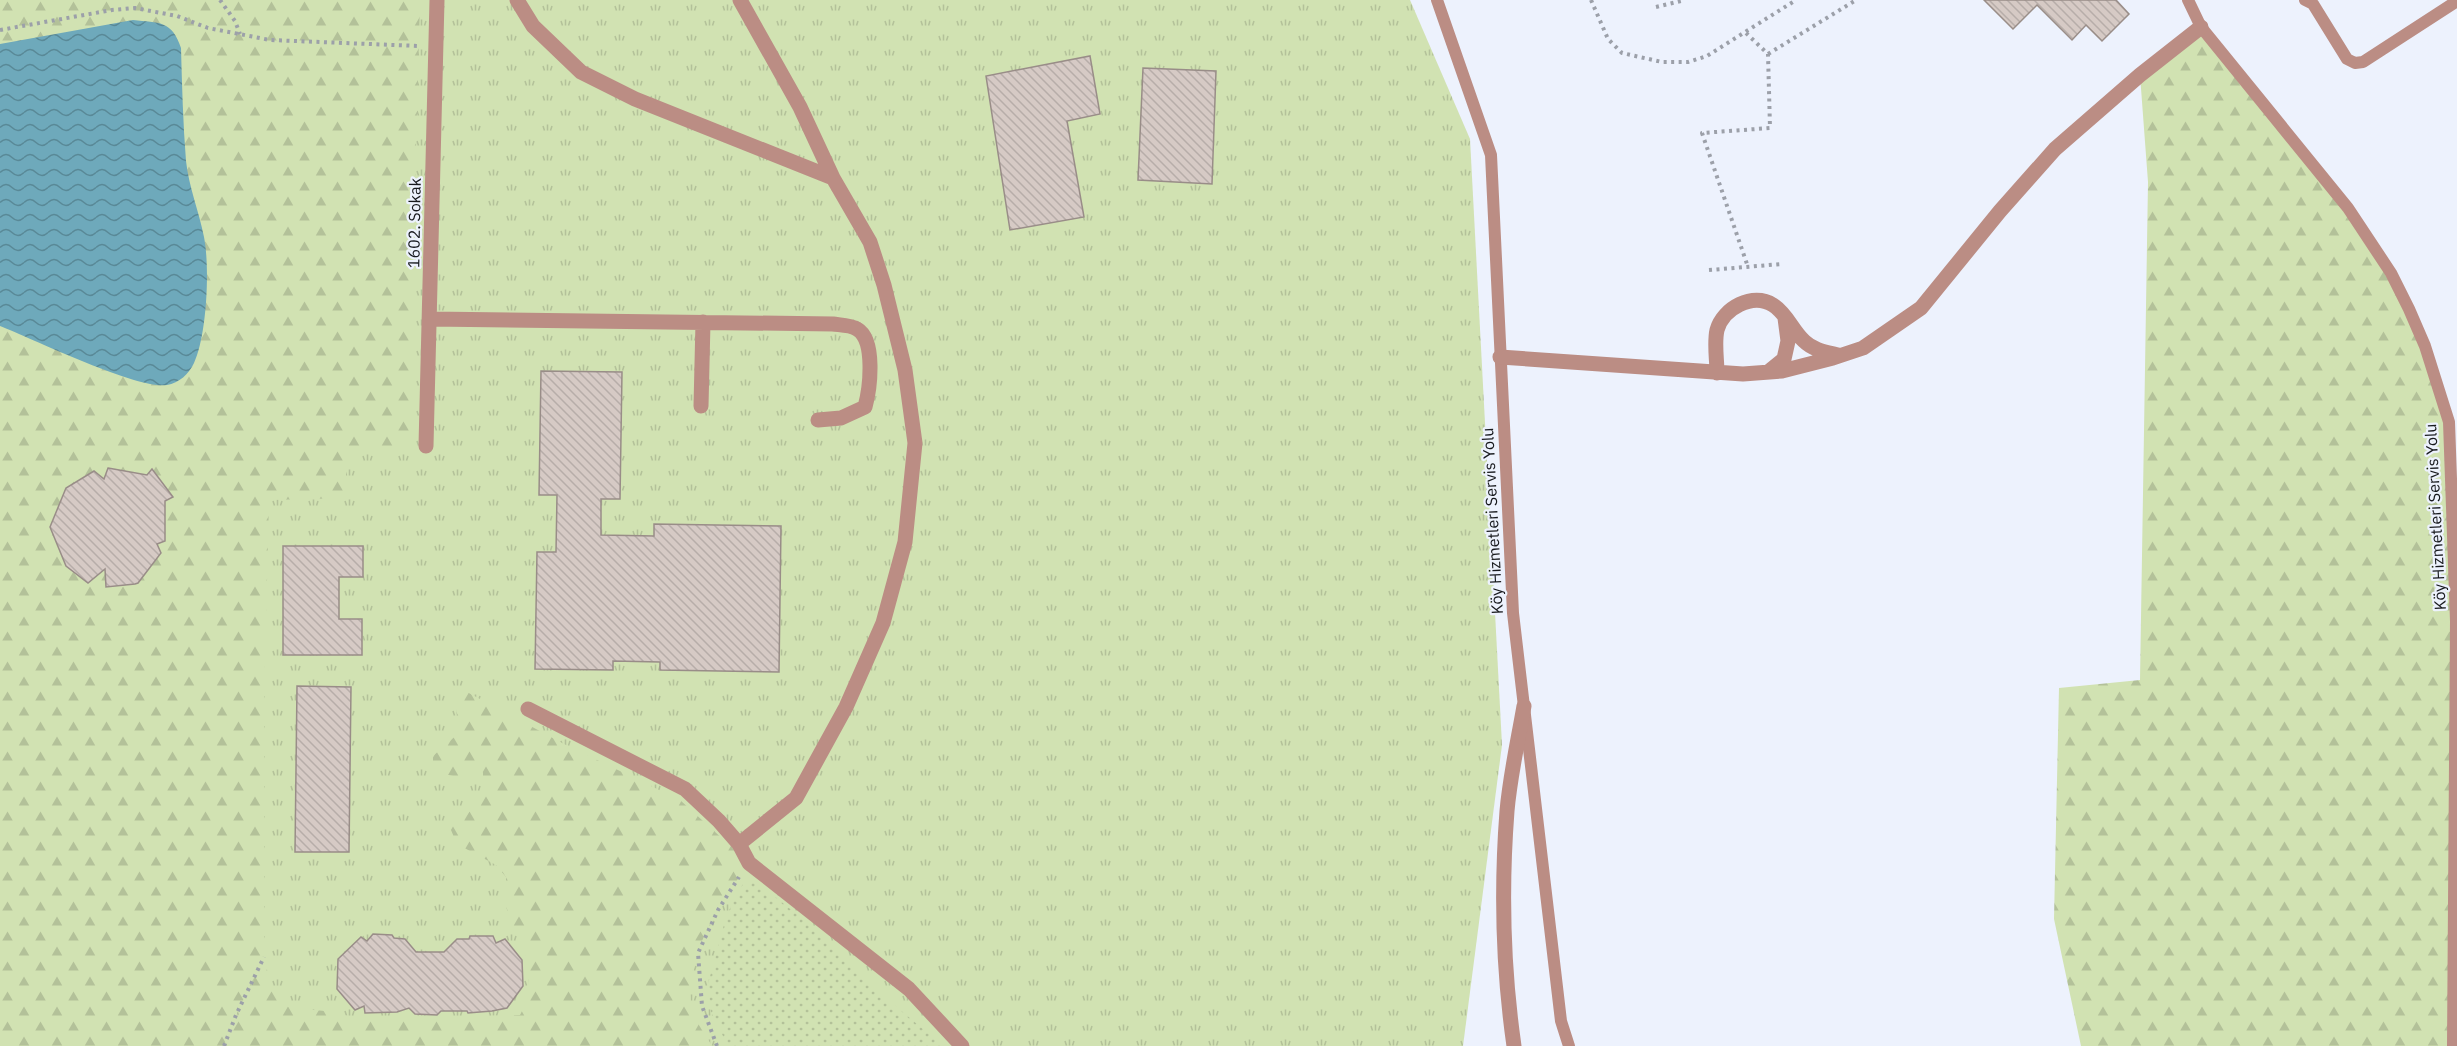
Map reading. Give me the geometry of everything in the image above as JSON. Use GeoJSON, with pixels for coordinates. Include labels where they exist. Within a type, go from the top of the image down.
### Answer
{"type":"FeatureCollection","features":[{"type":"Feature","properties":{"kind":"street","name":"1602. Sokak"},"geometry":{"type":"LineString","coordinates":[[426,446],[437,0]]}},
{"type":"Feature","properties":{"kind":"street"},"geometry":{"type":"LineString","coordinates":[[518,0],[533,26],[581,72],[634,99],[833,178]]}},
{"type":"Feature","properties":{"kind":"street"},"geometry":{"type":"LineString","coordinates":[[739,844],[796,798],[835,727],[883,623],[905,542],[915,443],[905,370],[884,285],[870,242],[833,178],[800,107],[740,0]]}},
{"type":"Feature","properties":{"kind":"street"},"geometry":{"type":"LineString","coordinates":[[1500,357],[1743,374],[1782,371],[1863,348],[1921,308],[2000,211],[2055,149],[2140,75],[2201,27]]}},
{"type":"Feature","properties":{"kind":"street"},"geometry":{"type":"LineString","coordinates":[[1718,373],[1718,330],[1731,309],[1752,300],[1771,303],[1784,315],[1803,340],[1818,350],[1840,356]]}},
{"type":"Feature","properties":{"kind":"street"},"geometry":{"type":"LineString","coordinates":[[1768,372],[1784,359],[1788,328],[1784,315]]}},
{"type":"Feature","properties":{"kind":"street"},"geometry":{"type":"LineString","coordinates":[[430,319],[833,324],[856,328],[865,336],[868,345],[869,379],[864,407],[841,418],[818,420]]}},
{"type":"Feature","properties":{"kind":"street"},"geometry":{"type":"LineString","coordinates":[[701,406],[704,322]]}},
{"type":"Feature","properties":{"kind":"street"},"geometry":{"type":"LineString","coordinates":[[1514,1046],[1509,1014],[1503,895],[1508,809],[1524,706]]}},
{"type":"Feature","properties":{"kind":"street"},"geometry":{"type":"LineString","coordinates":[[528,709],[685,789],[719,821],[739,844],[749,863],[909,989],[962,1046]]}},
{"type":"Feature","properties":{"kind":"lane","name":"Köy Hizmetleri Servis Yolu"},"geometry":{"type":"LineString","coordinates":[[1437,0],[1491,155],[1513,613],[1561,1021],[1569,1046]]}},
{"type":"Feature","properties":{"kind":"lane"},"geometry":{"type":"LineString","coordinates":[[2306,0],[2313,4],[2347,59],[2355,63],[2363,62],[2457,1]]}},
{"type":"Feature","properties":{"kind":"lane","name":"Köy Hizmetleri Servis Yolu"},"geometry":{"type":"LineString","coordinates":[[2189,1],[2201,27],[2348,208],[2391,273],[2409,309],[2435,373],[2449,422],[2457,621],[2453,1046]]}},
{"type":"Feature","properties":{"kind":"path"},"geometry":{"type":"LineString","coordinates":[[220,0],[235,21],[240,34]]}},
{"type":"Feature","properties":{"kind":"path"},"geometry":{"type":"LineString","coordinates":[[1592,0],[1608,39],[1622,52],[1638,58],[1662,62],[1688,62],[1707,56],[1796,0]]}},
{"type":"Feature","properties":{"kind":"path"},"geometry":{"type":"LineString","coordinates":[[1656,7],[1685,0]]}},
{"type":"Feature","properties":{"kind":"path"},"geometry":{"type":"LineString","coordinates":[[1768,54],[1856,0]]}},
{"type":"Feature","properties":{"kind":"path"},"geometry":{"type":"LineString","coordinates":[[0,30],[112,10],[135,9],[177,16],[208,28],[270,40],[436,46]]}},
{"type":"Feature","properties":{"kind":"path"},"geometry":{"type":"LineString","coordinates":[[1746,33],[1768,54],[1770,128],[1702,133],[1748,267]]}},
{"type":"Feature","properties":{"kind":"path"},"geometry":{"type":"LineString","coordinates":[[1709,270],[1782,264]]}},
{"type":"Feature","properties":{"kind":"path"},"geometry":{"type":"LineString","coordinates":[[717,1046],[702,1006],[698,952],[717,910],[749,863]]}},
{"type":"Feature","properties":{"kind":"path"},"geometry":{"type":"LineString","coordinates":[[224,1046],[264,957]]}},
{"type":"Feature","properties":{"kind":"green space"},"geometry":{"type":"Polygon","coordinates":[[[0,0],[1410,0],[1470,139],[1502,745],[1463,1046],[0,1046],[0,0]]]}},
{"type":"Feature","properties":{"kind":"green space"},"geometry":{"type":"Polygon","coordinates":[[[0,0],[420,0],[412,300],[411,446],[346,447],[346,498],[269,500],[264,702],[264,957],[271,986],[280,1003],[291,1008],[325,1011],[367,1020],[520,1015],[526,1003],[530,968],[506,907],[506,877],[496,865],[457,844],[448,823],[466,816],[483,794],[483,772],[451,776],[433,765],[433,756],[460,732],[454,697],[465,691],[564,744],[680,800],[749,863],[707,930],[694,966],[691,986],[692,1010],[712,1046],[225,1046],[255,977],[224,1046],[0,1046],[0,0]]]}},
{"type":"Feature","properties":{"kind":"green space"},"geometry":{"type":"Polygon","coordinates":[[[2201,27],[2308,158],[2391,273],[2449,422],[2453,1046],[2081,1046],[2054,919],[2059,688],[2140,680],[2148,182],[2140,75],[2201,27]]]}},
{"type":"Feature","properties":{"kind":"green space"},"geometry":{"type":"Polygon","coordinates":[[[753,879],[805,921],[867,982],[943,1046],[728,1046],[711,1012],[708,984],[725,921],[734,898],[743,884],[753,879]]]}},
{"type":"Feature","properties":{"kind":"water"},"geometry":{"type":"Polygon","coordinates":[[[133,20],[157,23],[169,28],[181,48],[186,161],[206,250],[206,301],[198,351],[189,371],[176,382],[167,385],[133,380],[110,372],[0,326],[0,44],[133,20]]]}},
{"type":"Feature","properties":{"kind":"building"},"geometry":{"type":"Polygon","coordinates":[[[1984,0],[2116,0],[2129,14],[2102,41],[2086,25],[2072,40],[2037,5],[2013,29],[1984,0]]]}},
{"type":"Feature","properties":{"kind":"building"},"geometry":{"type":"Polygon","coordinates":[[[1090,56],[1100,114],[1067,121],[1084,217],[1010,230],[986,76],[1090,56]]]}},
{"type":"Feature","properties":{"kind":"building"},"geometry":{"type":"Polygon","coordinates":[[[1143,68],[1216,71],[1212,184],[1138,180],[1143,68]]]}},
{"type":"Feature","properties":{"kind":"building"},"geometry":{"type":"Polygon","coordinates":[[[541,371],[622,372],[620,499],[601,499],[601,535],[654,536],[654,524],[781,526],[779,672],[660,670],[660,662],[613,661],[613,670],[535,669],[537,552],[556,552],[557,495],[539,495],[541,371]]]}},
{"type":"Feature","properties":{"kind":"building"},"geometry":{"type":"Polygon","coordinates":[[[108,468],[147,475],[152,469],[173,497],[165,501],[165,541],[157,544],[161,553],[135,584],[106,587],[105,569],[88,583],[66,566],[50,527],[66,488],[94,471],[104,479],[108,468]]]}},
{"type":"Feature","properties":{"kind":"building"},"geometry":{"type":"Polygon","coordinates":[[[283,546],[363,546],[363,577],[339,577],[339,619],[362,619],[362,655],[283,655],[283,546]]]}},
{"type":"Feature","properties":{"kind":"building"},"geometry":{"type":"Polygon","coordinates":[[[297,686],[351,687],[349,852],[295,852],[297,686]]]}},
{"type":"Feature","properties":{"kind":"building"},"geometry":{"type":"Polygon","coordinates":[[[373,934],[392,935],[394,938],[405,939],[416,952],[444,952],[457,939],[469,939],[470,936],[493,936],[496,943],[505,939],[522,960],[523,986],[507,1008],[492,1011],[468,1013],[467,1011],[441,1011],[437,1015],[415,1014],[409,1008],[397,1012],[365,1013],[364,1006],[355,1010],[337,989],[338,959],[361,937],[367,941],[373,934]]]}}]}
